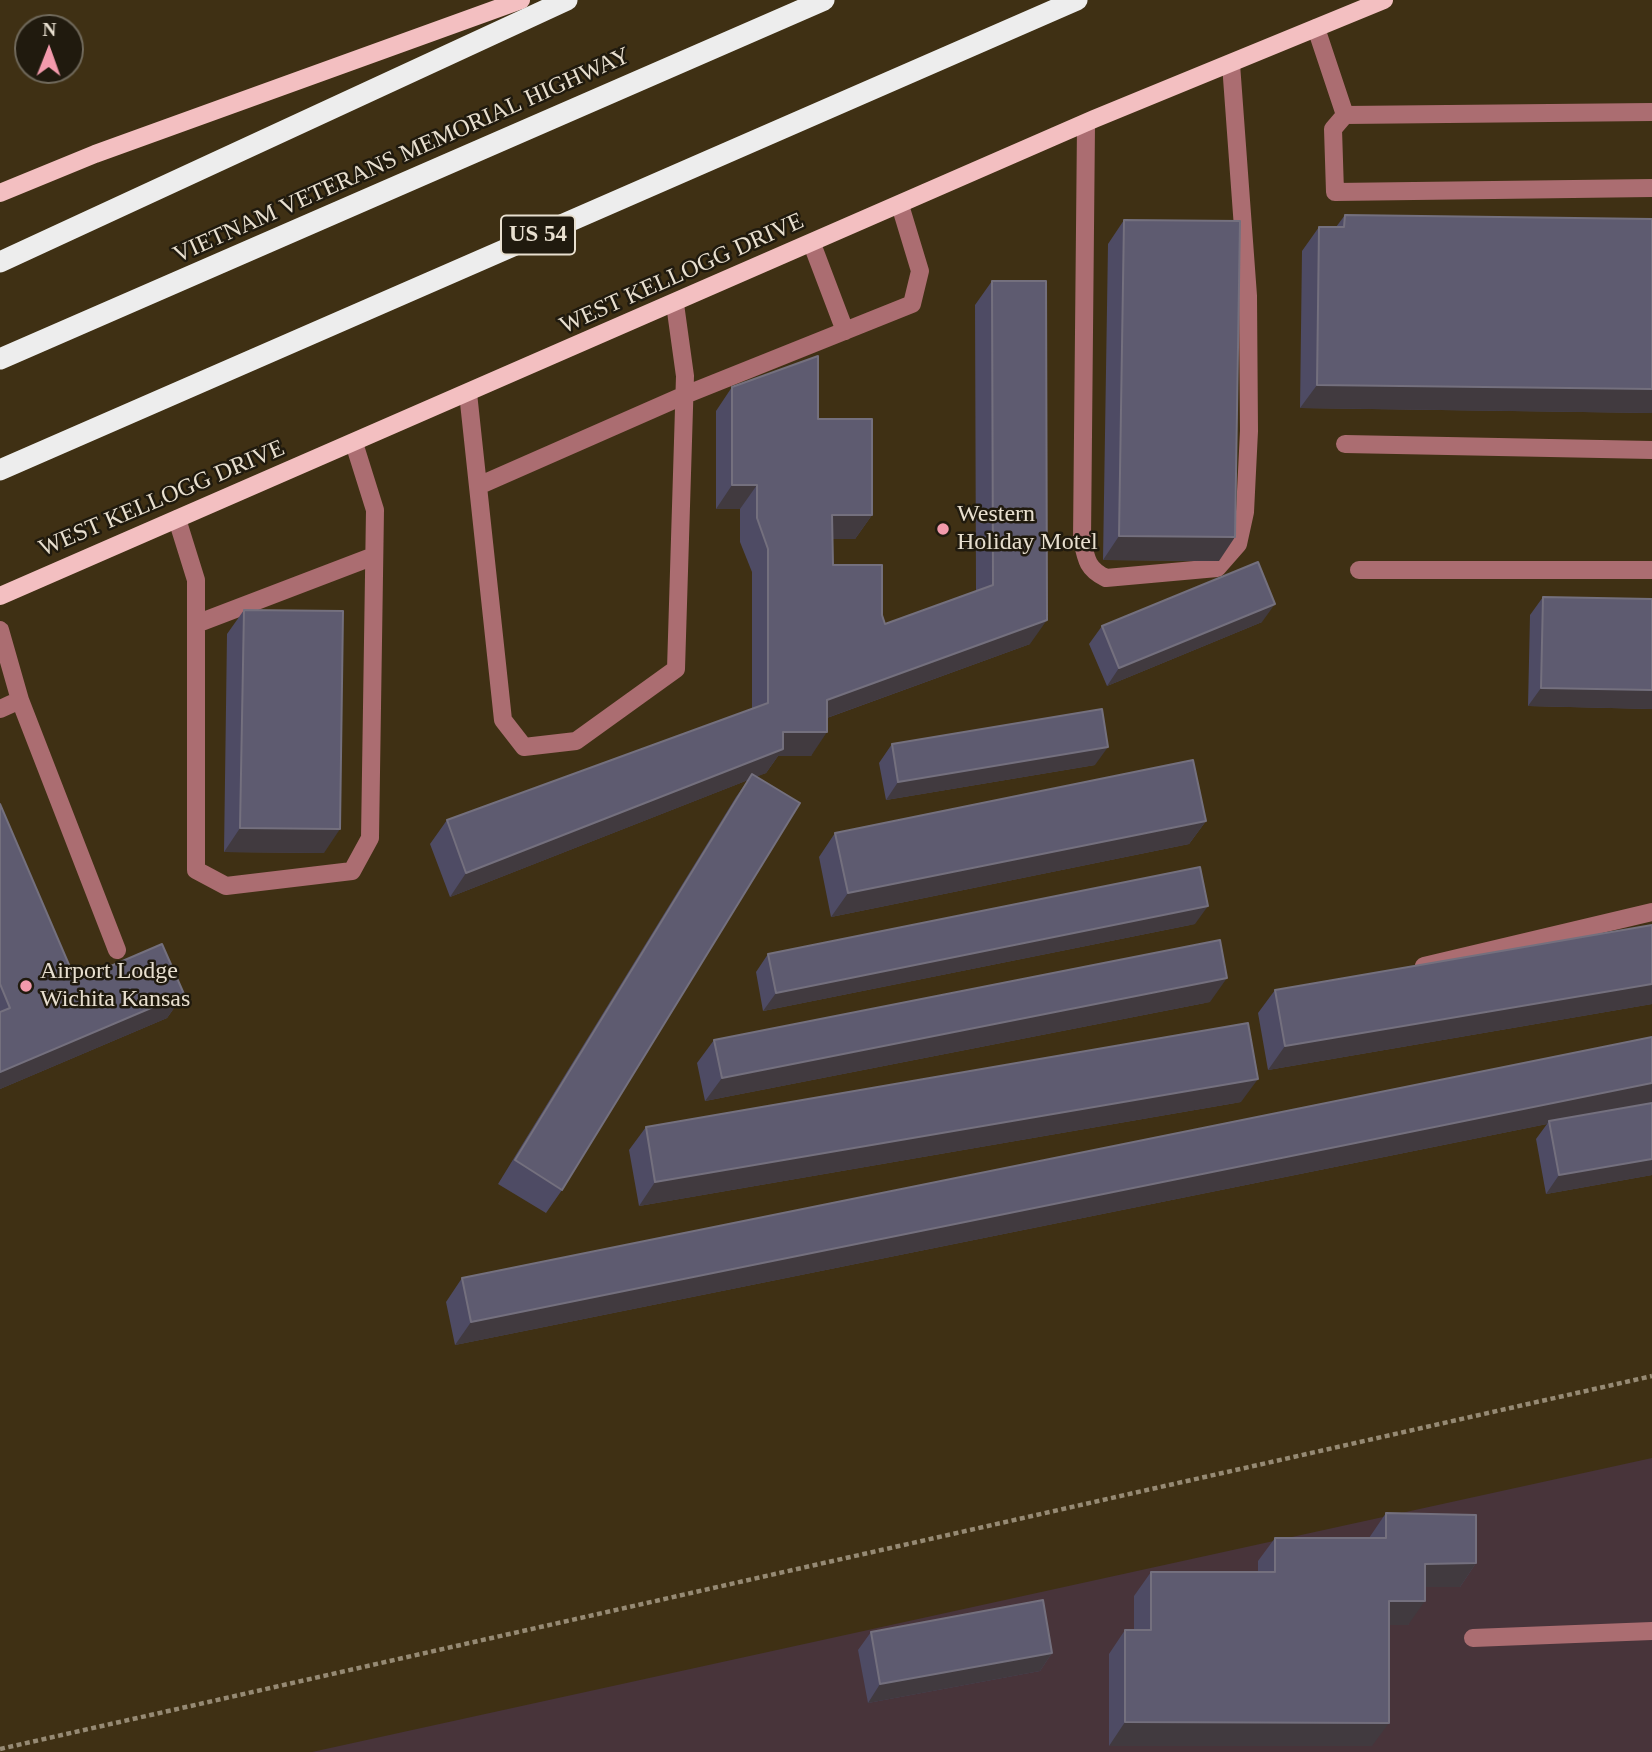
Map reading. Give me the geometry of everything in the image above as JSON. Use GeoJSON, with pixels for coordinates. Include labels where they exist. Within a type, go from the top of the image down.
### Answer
{"type":"FeatureCollection","features":[{"type":"Feature","properties":{"kind":"highway"},"geometry":{"type":"LineString","coordinates":[[0,262],[567,0]]}},
{"type":"Feature","properties":{"kind":"highway","name":"VIETNAM VETERANS MEMORIAL HIGHWAY"},"geometry":{"type":"LineString","coordinates":[[0,359],[824,0]]}},
{"type":"Feature","properties":{"kind":"highway","name":"US 54"},"geometry":{"type":"LineString","coordinates":[[0,470],[1077,0]]}},
{"type":"Feature","properties":{"kind":"main road"},"geometry":{"type":"LineString","coordinates":[[0,193],[95,154],[521,0]]}},
{"type":"Feature","properties":{"kind":"main road","name":"WEST KELLOGG DRIVE"},"geometry":{"type":"LineString","coordinates":[[0,596],[900,205],[1384,0]]}},
{"type":"Feature","properties":{"kind":"lane"},"geometry":{"type":"LineString","coordinates":[[1316,29],[1345,115]]}},
{"type":"Feature","properties":{"kind":"lane"},"geometry":{"type":"LineString","coordinates":[[1086,125],[1082,539],[1086,562],[1094,572],[1107,578],[1217,569],[1228,561],[1238,544],[1245,512],[1249,431],[1248,296],[1231,64]]}},
{"type":"Feature","properties":{"kind":"lane"},"geometry":{"type":"LineString","coordinates":[[1652,112],[1345,115],[1333,129],[1335,191],[1652,188]]}},
{"type":"Feature","properties":{"kind":"lane"},"geometry":{"type":"LineString","coordinates":[[478,486],[684,395],[912,304],[920,271],[900,205]]}},
{"type":"Feature","properties":{"kind":"lane"},"geometry":{"type":"LineString","coordinates":[[813,244],[845,331]]}},
{"type":"Feature","properties":{"kind":"lane"},"geometry":{"type":"LineString","coordinates":[[468,393],[503,720],[524,747],[576,741],[676,669],[685,376],[675,304]]}},
{"type":"Feature","properties":{"kind":"lane"},"geometry":{"type":"LineString","coordinates":[[177,519],[196,580],[196,870],[226,886],[352,871],[370,838],[375,510],[354,443]]}},
{"type":"Feature","properties":{"kind":"lane"},"geometry":{"type":"LineString","coordinates":[[1345,444],[1652,450]]}},
{"type":"Feature","properties":{"kind":"lane"},"geometry":{"type":"LineString","coordinates":[[196,624],[374,556]]}},
{"type":"Feature","properties":{"kind":"lane"},"geometry":{"type":"LineString","coordinates":[[1359,570],[1652,570]]}},
{"type":"Feature","properties":{"kind":"lane"},"geometry":{"type":"LineString","coordinates":[[0,630],[20,700],[117,950]]}},
{"type":"Feature","properties":{"kind":"lane"},"geometry":{"type":"LineString","coordinates":[[0,709],[20,700]]}},
{"type":"Feature","properties":{"kind":"lane"},"geometry":{"type":"LineString","coordinates":[[1410,969],[1652,912]]}},
{"type":"Feature","properties":{"kind":"lane"},"geometry":{"type":"LineString","coordinates":[[1473,1637],[1652,1631]]}},
{"type":"Feature","properties":{"kind":"path"},"geometry":{"type":"LineString","coordinates":[[0,1749],[1652,1376]]}},
{"type":"Feature","properties":{"kind":"shaded area"},"geometry":{"type":"Polygon","coordinates":[[[1652,1458],[1652,1752],[312,1752],[1652,1458]]]}},
{"type":"Feature","properties":{"kind":"building"},"geometry":{"type":"Polygon","coordinates":[[[1345,215],[1652,219],[1652,389],[1317,385],[1319,227],[1344,227],[1345,215]]]}},
{"type":"Feature","properties":{"kind":"building"},"geometry":{"type":"Polygon","coordinates":[[[1124,220],[1240,221],[1235,537],[1119,536],[1124,220]]]}},
{"type":"Feature","properties":{"kind":"building"},"geometry":{"type":"Polygon","coordinates":[[[992,281],[1046,281],[1047,620],[827,700],[827,732],[783,732],[783,749],[466,873],[447,820],[768,703],[768,549],[757,518],[757,485],[732,485],[732,387],[818,356],[818,419],[872,419],[872,515],[832,515],[833,565],[882,565],[882,615],[885,624],[993,585],[992,281]]]}},
{"type":"Feature","properties":{"kind":"building"},"geometry":{"type":"Polygon","coordinates":[[[1258,562],[1275,604],[1119,668],[1102,626],[1258,562]]]}},
{"type":"Feature","properties":{"kind":"building"},"geometry":{"type":"Polygon","coordinates":[[[1543,597],[1652,599],[1652,690],[1541,688],[1543,597]]]}},
{"type":"Feature","properties":{"kind":"building"},"geometry":{"type":"Polygon","coordinates":[[[244,610],[343,611],[340,829],[240,828],[244,610]]]}},
{"type":"Feature","properties":{"kind":"building"},"geometry":{"type":"Polygon","coordinates":[[[1102,709],[1108,747],[898,782],[892,744],[1102,709]]]}},
{"type":"Feature","properties":{"kind":"building"},"geometry":{"type":"Polygon","coordinates":[[[1193,760],[1206,821],[848,893],[835,833],[1193,760]]]}},
{"type":"Feature","properties":{"kind":"building"},"geometry":{"type":"Polygon","coordinates":[[[752,774],[800,803],[562,1190],[515,1160],[752,774]]]}},
{"type":"Feature","properties":{"kind":"building","name":"Airport Lodge Wichita Kansas"},"geometry":{"type":"Polygon","coordinates":[[[0,804],[76,981],[162,944],[184,994],[0,1072],[0,1012],[10,1008],[0,984],[0,804]]]}},
{"type":"Feature","properties":{"kind":"building"},"geometry":{"type":"Polygon","coordinates":[[[1200,867],[1208,906],[776,993],[768,954],[1200,867]]]}},
{"type":"Feature","properties":{"kind":"building"},"geometry":{"type":"Polygon","coordinates":[[[1652,925],[1652,984],[1285,1046],[1275,990],[1652,925]]]}},
{"type":"Feature","properties":{"kind":"building"},"geometry":{"type":"Polygon","coordinates":[[[1220,940],[1227,978],[722,1078],[714,1040],[1220,940]]]}},
{"type":"Feature","properties":{"kind":"building"},"geometry":{"type":"Polygon","coordinates":[[[1248,1023],[1258,1079],[655,1182],[646,1127],[1248,1023]]]}},
{"type":"Feature","properties":{"kind":"building"},"geometry":{"type":"Polygon","coordinates":[[[1652,1037],[1652,1083],[471,1322],[462,1278],[1652,1037]]]}},
{"type":"Feature","properties":{"kind":"building"},"geometry":{"type":"Polygon","coordinates":[[[1652,1103],[1652,1159],[1559,1175],[1549,1121],[1652,1103]]]}},
{"type":"Feature","properties":{"kind":"building"},"geometry":{"type":"Polygon","coordinates":[[[1386,1513],[1476,1515],[1476,1563],[1425,1564],[1425,1601],[1389,1601],[1389,1723],[1125,1722],[1125,1630],[1151,1630],[1151,1572],[1275,1572],[1275,1538],[1386,1538],[1386,1513]]]}},
{"type":"Feature","properties":{"kind":"building"},"geometry":{"type":"Polygon","coordinates":[[[1043,1600],[1052,1653],[880,1684],[871,1632],[1043,1600]]]}},
{"type":"Feature","properties":{"kind":"place","name":"Western Holiday Motel"},"geometry":{"type":"Point","coordinates":[943,529]}},
{"type":"Feature","properties":{"kind":"place","name":"Airport Lodge Wichita Kansas"},"geometry":{"type":"Point","coordinates":[26,986]}}]}
